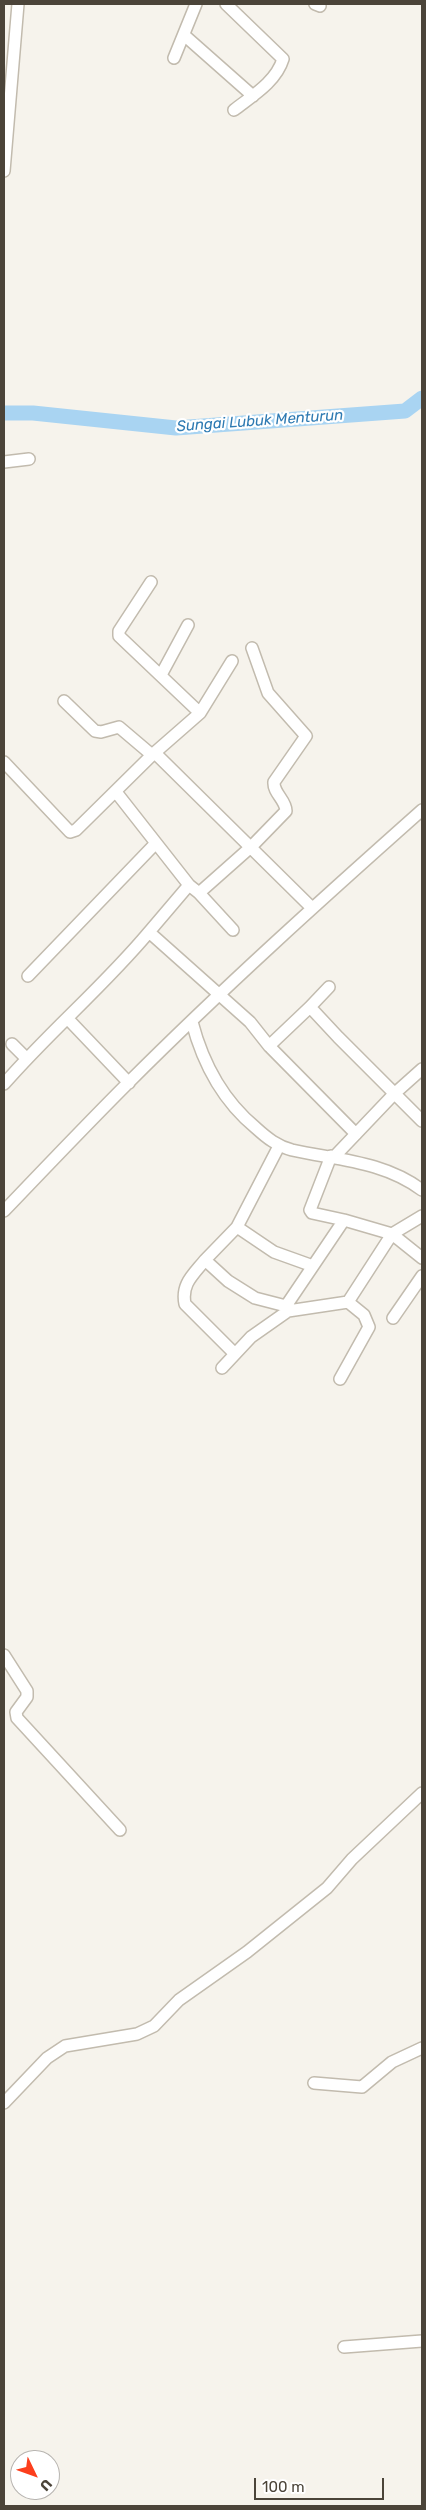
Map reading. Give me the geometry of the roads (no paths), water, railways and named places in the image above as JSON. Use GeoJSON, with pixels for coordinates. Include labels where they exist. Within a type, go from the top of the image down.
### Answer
{"type":"FeatureCollection","features":[{"type":"Feature","properties":{"kind":"street"},"geometry":{"type":"LineString","coordinates":[[4,171],[6,119],[18,4]]}},
{"type":"Feature","properties":{"kind":"street"},"geometry":{"type":"LineString","coordinates":[[174,58],[196,4]]}},
{"type":"Feature","properties":{"kind":"street"},"geometry":{"type":"LineString","coordinates":[[226,4],[283,59],[280,69],[253,96],[234,110]]}},
{"type":"Feature","properties":{"kind":"street"},"geometry":{"type":"LineString","coordinates":[[184,34],[253,96]]}},
{"type":"Feature","properties":{"kind":"street"},"geometry":{"type":"LineString","coordinates":[[4,462],[30,459]]}},
{"type":"Feature","properties":{"kind":"street"},"geometry":{"type":"LineString","coordinates":[[151,582],[119,633],[200,713]]}},
{"type":"Feature","properties":{"kind":"street"},"geometry":{"type":"LineString","coordinates":[[161,675],[188,625]]}},
{"type":"Feature","properties":{"kind":"street"},"geometry":{"type":"LineString","coordinates":[[199,894],[252,846],[286,811],[286,806],[274,787],[274,782],[306,736],[268,694],[252,648]]}},
{"type":"Feature","properties":{"kind":"street"},"geometry":{"type":"LineString","coordinates":[[4,762],[69,832],[76,830],[154,754],[200,713],[232,662]]}},
{"type":"Feature","properties":{"kind":"street"},"geometry":{"type":"LineString","coordinates":[[64,701],[95,731],[101,732],[119,727],[154,754],[252,846],[312,908]]}},
{"type":"Feature","properties":{"kind":"street"},"geometry":{"type":"LineString","coordinates":[[116,792],[189,885],[233,930]]}},
{"type":"Feature","properties":{"kind":"street"},"geometry":{"type":"LineString","coordinates":[[4,1210],[128,1082],[312,908],[422,810]]}},
{"type":"Feature","properties":{"kind":"street"},"geometry":{"type":"LineString","coordinates":[[28,976],[156,843]]}},
{"type":"Feature","properties":{"kind":"street"},"geometry":{"type":"LineString","coordinates":[[4,1084],[26,1058],[68,1019],[149,932],[189,885]]}},
{"type":"Feature","properties":{"kind":"street"},"geometry":{"type":"LineString","coordinates":[[149,932],[250,1022],[269,1046],[356,1134]]}},
{"type":"Feature","properties":{"kind":"street"},"geometry":{"type":"LineString","coordinates":[[269,1046],[329,987]]}},
{"type":"Feature","properties":{"kind":"street"},"geometry":{"type":"LineString","coordinates":[[310,1007],[422,1121]]}},
{"type":"Feature","properties":{"kind":"street"},"geometry":{"type":"LineString","coordinates":[[68,1019],[128,1082]]}},
{"type":"Feature","properties":{"kind":"street"},"geometry":{"type":"LineString","coordinates":[[192,1022],[199,1048],[218,1088],[240,1115],[279,1146],[368,1164],[395,1174],[422,1190]]}},
{"type":"Feature","properties":{"kind":"street"},"geometry":{"type":"LineString","coordinates":[[12,1044],[26,1058]]}},
{"type":"Feature","properties":{"kind":"street"},"geometry":{"type":"LineString","coordinates":[[422,1069],[394,1094],[332,1157],[310,1210],[312,1213],[392,1234],[422,1258]]}},
{"type":"Feature","properties":{"kind":"street"},"geometry":{"type":"LineString","coordinates":[[235,1354],[185,1304],[183,1294],[186,1283],[237,1227],[279,1146]]}},
{"type":"Feature","properties":{"kind":"street"},"geometry":{"type":"LineString","coordinates":[[348,1302],[392,1234],[422,1216]]}},
{"type":"Feature","properties":{"kind":"street"},"geometry":{"type":"LineString","coordinates":[[222,1368],[251,1337],[287,1308],[344,1220]]}},
{"type":"Feature","properties":{"kind":"street"},"geometry":{"type":"LineString","coordinates":[[237,1227],[274,1252],[313,1266]]}},
{"type":"Feature","properties":{"kind":"street"},"geometry":{"type":"LineString","coordinates":[[205,1260],[228,1280],[255,1298],[287,1308],[348,1302],[364,1315],[369,1327],[340,1379]]}},
{"type":"Feature","properties":{"kind":"street"},"geometry":{"type":"LineString","coordinates":[[393,1318],[422,1276]]}},
{"type":"Feature","properties":{"kind":"street"},"geometry":{"type":"LineString","coordinates":[[4,1655],[27,1691],[27,1696],[16,1712],[17,1718],[120,1830]]}},
{"type":"Feature","properties":{"kind":"street"},"geometry":{"type":"LineString","coordinates":[[4,2103],[47,2058],[65,2046],[137,2034],[154,2026],[179,2000],[247,1952],[327,1888],[352,1859],[422,1793]]}},
{"type":"Feature","properties":{"kind":"street"},"geometry":{"type":"LineString","coordinates":[[314,2083],[355,2088],[362,2087],[392,2062],[422,2048]]}},
{"type":"Feature","properties":{"kind":"street"},"geometry":{"type":"LineString","coordinates":[[344,2347],[422,2342]]}},
{"type":"Feature","properties":{"kind":"waterway","name":"Sungai Lubuk Menturun"},"geometry":{"type":"LineString","coordinates":[[4,413],[33,413],[176,428],[405,411],[422,398]]}}]}
